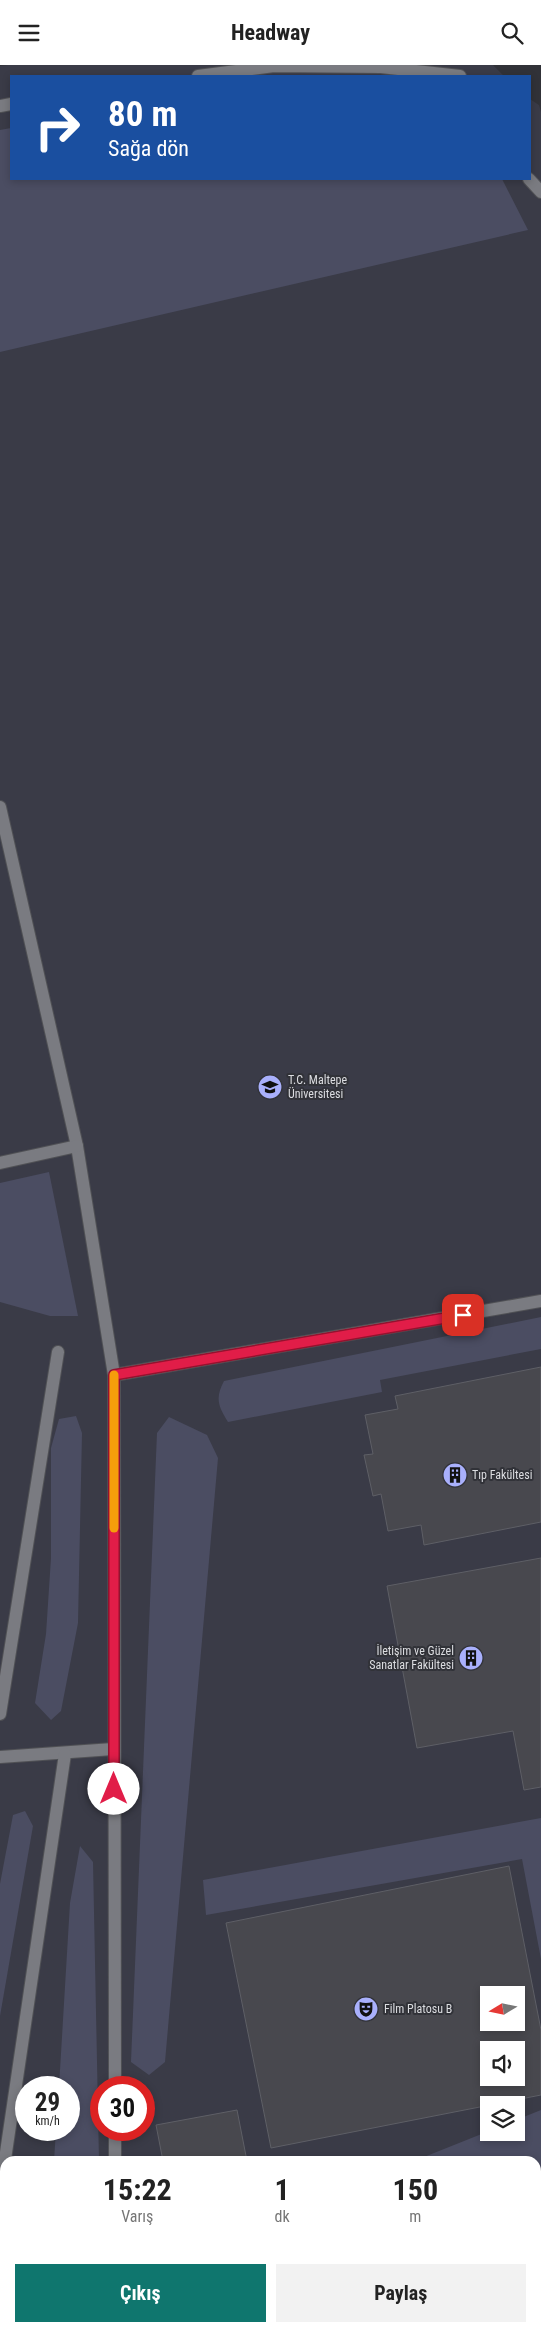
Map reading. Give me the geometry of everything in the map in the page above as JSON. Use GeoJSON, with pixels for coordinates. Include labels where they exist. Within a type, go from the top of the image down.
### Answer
{"type":"FeatureCollection","features":[{"type":"Feature","properties":{"kind":"street"},"geometry":{"type":"LineString","coordinates":[[206,75],[274,66],[381,67],[451,75]]}},
{"type":"Feature","properties":{"kind":"street"},"geometry":{"type":"LineString","coordinates":[[530,180],[541,192]]}},
{"type":"Feature","properties":{"kind":"street"},"geometry":{"type":"LineString","coordinates":[[0,807],[78,1145],[114,1375],[115,2076]]}},
{"type":"Feature","properties":{"kind":"street"},"geometry":{"type":"LineString","coordinates":[[0,1163],[78,1145]]}},
{"type":"Feature","properties":{"kind":"street"},"geometry":{"type":"LineString","coordinates":[[114,1375],[541,1301]]}},
{"type":"Feature","properties":{"kind":"street"},"geometry":{"type":"LineString","coordinates":[[0,1713],[58,1352]]}},
{"type":"Feature","properties":{"kind":"street"},"geometry":{"type":"LineString","coordinates":[[0,1757],[65,1754],[113,1749]]}},
{"type":"Feature","properties":{"kind":"street"},"geometry":{"type":"LineString","coordinates":[[5,2156],[65,1754]]}},
{"type":"Feature","properties":{"kind":"street"},"geometry":{"type":"LineString","coordinates":[[115,2141],[115,2156]]}},
{"type":"Feature","properties":{"kind":"shaded area","name":"T.C. Maltepe Üniversitesi"},"geometry":{"type":"Polygon","coordinates":[[[493,65],[503,75],[10,75],[10,180],[531,180],[531,100],[539,105],[541,112],[541,2156],[0,2156],[0,66],[493,65]]]}},
{"type":"Feature","properties":{"kind":"shaded area"},"geometry":{"type":"Polygon","coordinates":[[[10,128],[10,180],[503,180],[528,230],[0,352],[0,130],[10,128]]]}},
{"type":"Feature","properties":{"kind":"shaded area"},"geometry":{"type":"Polygon","coordinates":[[[49,1172],[78,1316],[50,1316],[0,1302],[0,1183],[49,1172]]]}},
{"type":"Feature","properties":{"kind":"shaded area"},"geometry":{"type":"Polygon","coordinates":[[[541,1317],[541,1349],[380,1380],[382,1392],[228,1422],[220,1406],[219,1392],[224,1381],[541,1317]]]}},
{"type":"Feature","properties":{"kind":"shaded area"},"geometry":{"type":"Polygon","coordinates":[[[76,1416],[82,1433],[78,1623],[61,1711],[51,1720],[35,1703],[46,1634],[51,1558],[51,1448],[59,1419],[76,1416]]]}},
{"type":"Feature","properties":{"kind":"shaded area"},"geometry":{"type":"Polygon","coordinates":[[[169,1417],[207,1435],[218,1458],[165,2062],[149,2075],[131,2062],[157,1433],[169,1417]]]}},
{"type":"Feature","properties":{"kind":"shaded area"},"geometry":{"type":"Polygon","coordinates":[[[25,1811],[33,1826],[0,2016],[0,1884],[13,1815],[25,1811]]]}},
{"type":"Feature","properties":{"kind":"shaded area"},"geometry":{"type":"Polygon","coordinates":[[[541,1818],[541,1959],[522,1859],[206,1915],[203,1880],[541,1818]]]}},
{"type":"Feature","properties":{"kind":"shaded area"},"geometry":{"type":"Polygon","coordinates":[[[80,1846],[93,1862],[97,2076],[90,2076],[90,2141],[99,2141],[99,2156],[54,2156],[55,2141],[80,2141],[80,2076],[60,2076],[70,1903],[80,1846]]]}},
{"type":"Feature","properties":{"kind":"shaded area"},"geometry":{"type":"Polygon","coordinates":[[[541,2110],[541,2156],[426,2156],[480,2135],[480,2141],[525,2141],[525,2116],[541,2110]]]}},
{"type":"Feature","properties":{"kind":"building","name":"Tıp Fakültesi"},"geometry":{"type":"Polygon","coordinates":[[[541,1367],[541,1522],[424,1545],[421,1525],[388,1531],[381,1494],[373,1496],[364,1455],[373,1454],[365,1415],[398,1409],[395,1396],[541,1367]]]}},
{"type":"Feature","properties":{"kind":"building","name":"İletişim ve Güzel Sanatlar Fakültesi"},"geometry":{"type":"Polygon","coordinates":[[[541,1558],[541,1787],[524,1790],[513,1731],[417,1748],[387,1586],[541,1558]]]}},
{"type":"Feature","properties":{"kind":"building","name":"Film Platosu B"},"geometry":{"type":"Polygon","coordinates":[[[509,1866],[541,2030],[541,2095],[525,2098],[525,2096],[480,2096],[480,2107],[271,2148],[226,1923],[509,1866]]]}},
{"type":"Feature","properties":{"kind":"building"},"geometry":{"type":"Polygon","coordinates":[[[237,2110],[246,2156],[162,2156],[156,2125],[237,2110]]]}},
{"type":"Feature","properties":{"kind":"slow traffic"},"geometry":{"type":"LineString","coordinates":[[114,1375],[114,1528]]}},
{"type":"Feature","properties":{"kind":"place","name":"T.C. Maltepe Üniversitesi"},"geometry":{"type":"Point","coordinates":[270,1087]}},
{"type":"Feature","properties":{"kind":"place","name":"Tıp Fakültesi"},"geometry":{"type":"Point","coordinates":[455,1475]}},
{"type":"Feature","properties":{"kind":"place","name":"İletişim ve Güzel Sanatlar Fakültesi"},"geometry":{"type":"Point","coordinates":[471,1658]}},
{"type":"Feature","properties":{"kind":"place","name":"Film Platosu B"},"geometry":{"type":"Point","coordinates":[366,2009]}},
{"type":"Feature","properties":{"kind":"route"},"geometry":{"type":"LineString","coordinates":[[114,1789],[114,1375],[463,1315]]}}]}
